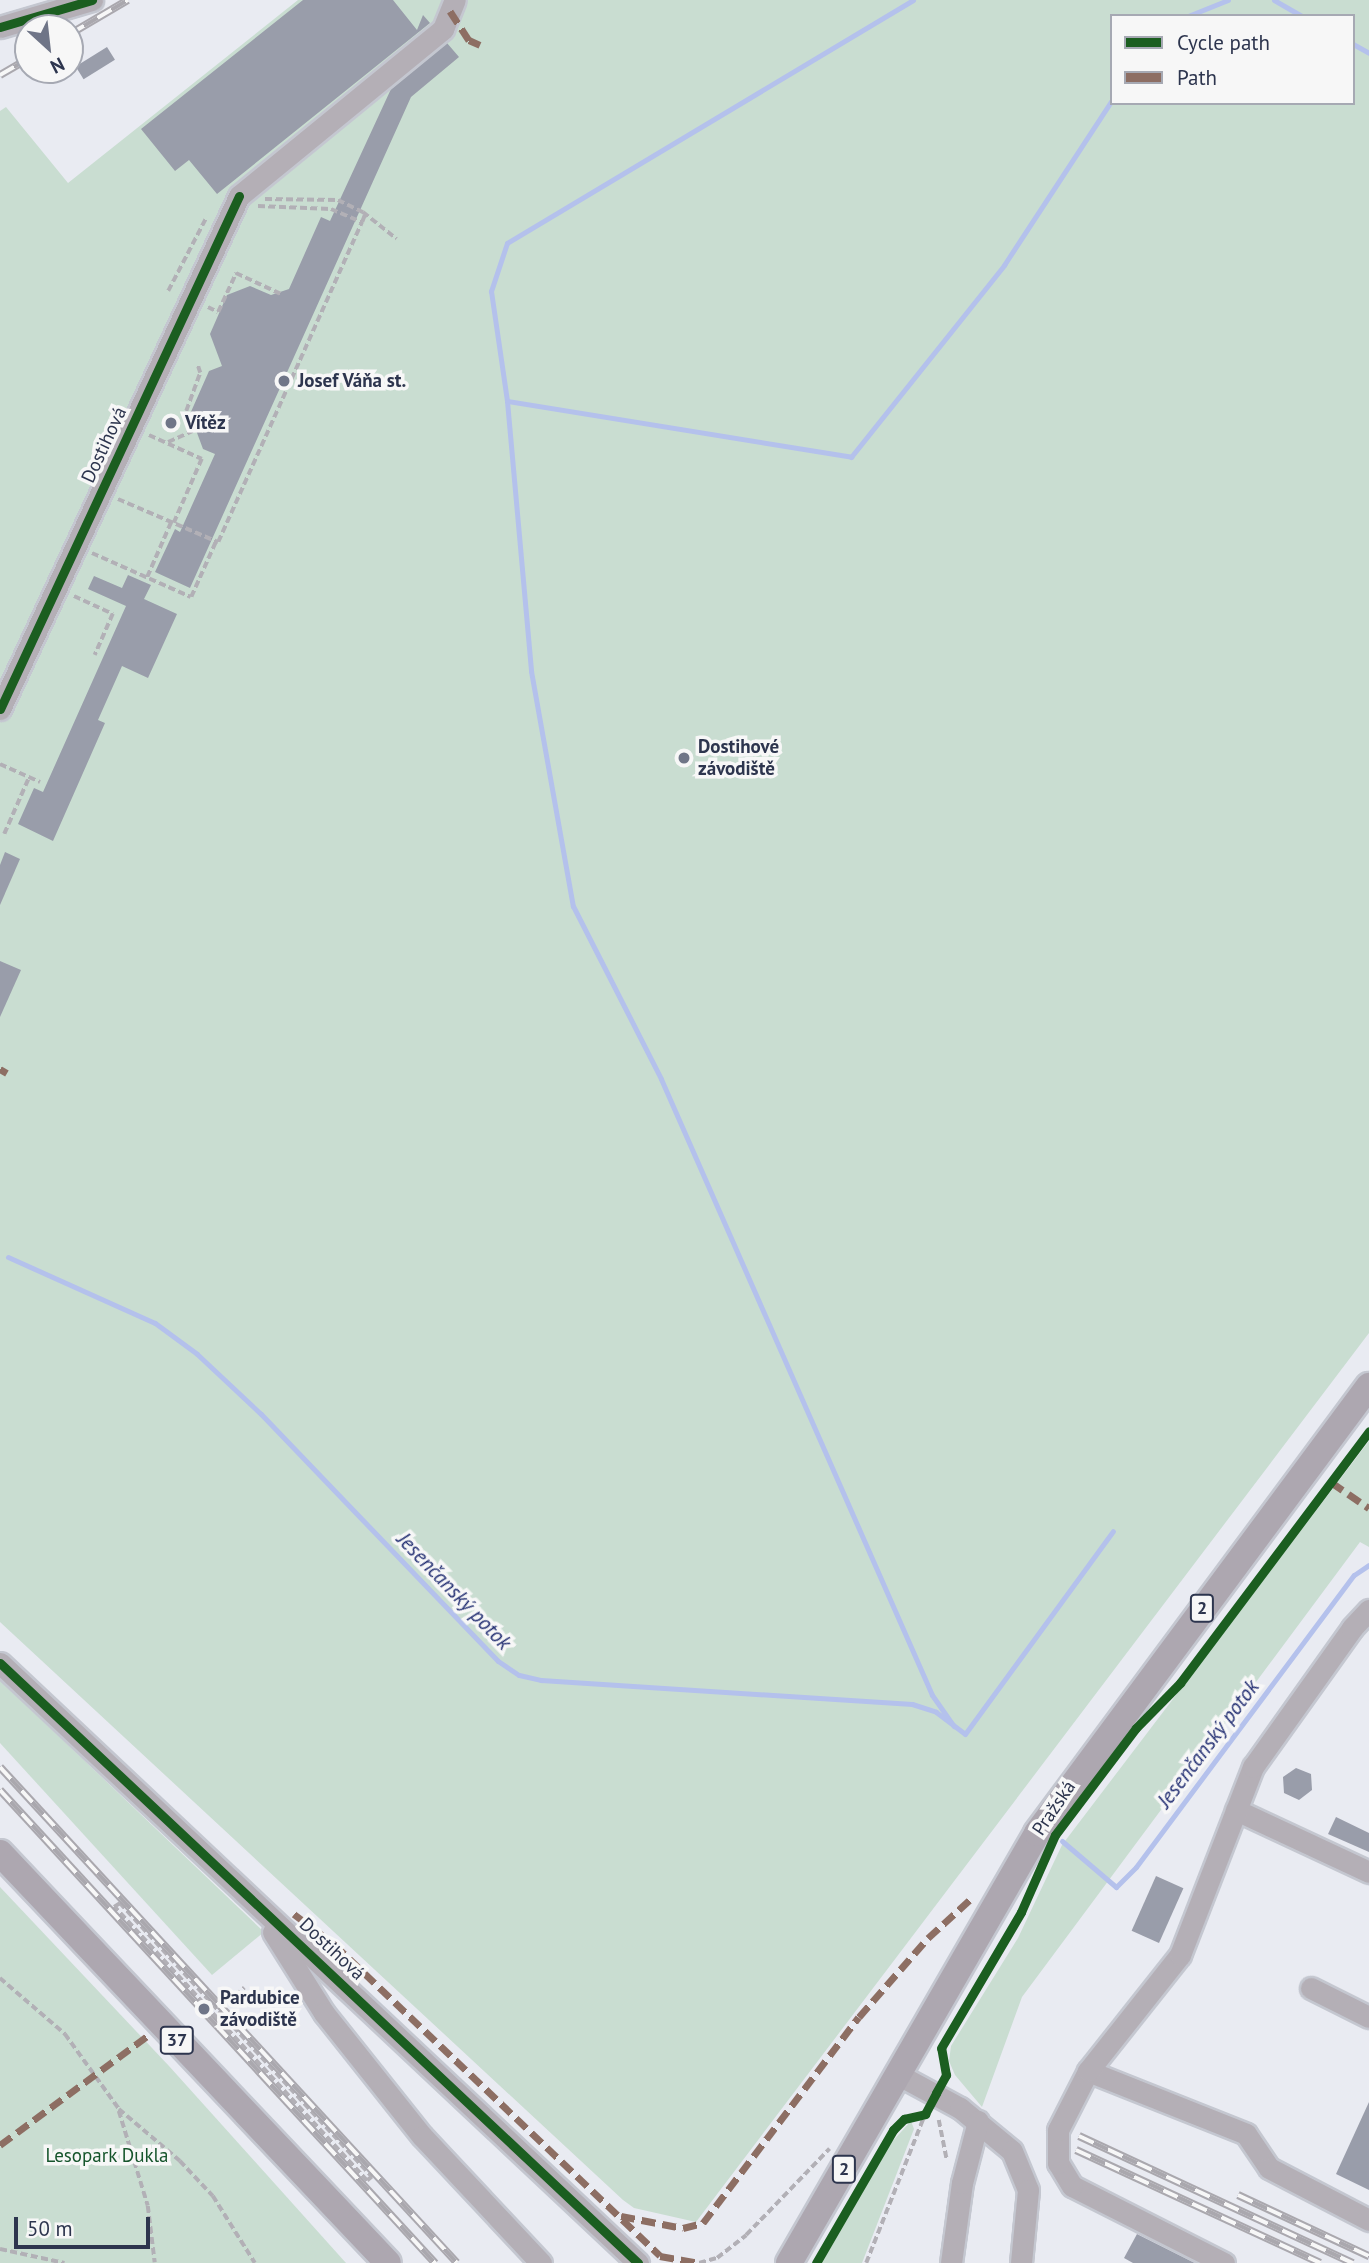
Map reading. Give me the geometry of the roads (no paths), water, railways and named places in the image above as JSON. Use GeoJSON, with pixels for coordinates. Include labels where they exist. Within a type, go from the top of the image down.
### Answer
{"type":"FeatureCollection","features":[{"type":"Feature","properties":{"kind":"main road","name":"Pražská"},"geometry":{"type":"LineString","coordinates":[[789,2263],[852,2157],[962,1957],[1067,1789],[1369,1386]]}},
{"type":"Feature","properties":{"kind":"main road","name":"37"},"geometry":{"type":"LineString","coordinates":[[0,1853],[388,2263]]}},
{"type":"Feature","properties":{"kind":"main road","name":"37"},"geometry":{"type":"LineString","coordinates":[[352,2228],[380,2263]]}},
{"type":"Feature","properties":{"kind":"street"},"geometry":{"type":"LineString","coordinates":[[10,25],[43,0]]}},
{"type":"Feature","properties":{"kind":"street"},"geometry":{"type":"LineString","coordinates":[[10,25],[92,0]]}},
{"type":"Feature","properties":{"kind":"street","name":"Dostihová"},"geometry":{"type":"LineString","coordinates":[[0,709],[248,201],[443,29],[454,0]]}},
{"type":"Feature","properties":{"kind":"street"},"geometry":{"type":"LineString","coordinates":[[1224,2263],[1093,2200],[1066,2180],[1056,2151],[1058,2130],[1088,2071],[1180,1955],[1253,1767],[1352,1628],[1369,1610]]}},
{"type":"Feature","properties":{"kind":"street","name":"Dostihová"},"geometry":{"type":"LineString","coordinates":[[0,1663],[638,2263]]}},
{"type":"Feature","properties":{"kind":"street"},"geometry":{"type":"LineString","coordinates":[[1236,1810],[1369,1872]]}},
{"type":"Feature","properties":{"kind":"street"},"geometry":{"type":"LineString","coordinates":[[273,1932],[324,2013],[414,2125],[541,2263]]}},
{"type":"Feature","properties":{"kind":"street"},"geometry":{"type":"LineString","coordinates":[[1311,1988],[1369,2017]]}},
{"type":"Feature","properties":{"kind":"street"},"geometry":{"type":"LineString","coordinates":[[1088,2071],[1246,2134],[1269,2168],[1369,2220]]}},
{"type":"Feature","properties":{"kind":"street"},"geometry":{"type":"LineString","coordinates":[[897,2074],[936,2093],[978,2120],[1012,2151],[1024,2171],[1029,2208],[1021,2263]]}},
{"type":"Feature","properties":{"kind":"street"},"geometry":{"type":"LineString","coordinates":[[951,2263],[962,2183],[978,2120]]}},
{"type":"Feature","properties":{"kind":"waterway"},"geometry":{"type":"LineString","coordinates":[[913,0],[507,243],[491,291],[507,401],[531,671],[573,906],[661,1079],[932,1695],[954,1726]]}},
{"type":"Feature","properties":{"kind":"waterway"},"geometry":{"type":"LineString","coordinates":[[1193,14],[1228,0]]}},
{"type":"Feature","properties":{"kind":"waterway"},"geometry":{"type":"LineString","coordinates":[[1274,0],[1298,14]]}},
{"type":"Feature","properties":{"kind":"waterway"},"geometry":{"type":"LineString","coordinates":[[1355,45],[1369,53]]}},
{"type":"Feature","properties":{"kind":"waterway"},"geometry":{"type":"LineString","coordinates":[[507,401],[851,457],[1004,265],[1110,103]]}},
{"type":"Feature","properties":{"kind":"waterway","name":"Jesenčanský potok"},"geometry":{"type":"LineString","coordinates":[[8,1257],[155,1323],[197,1354],[261,1414],[498,1661],[519,1675],[541,1680],[912,1704],[936,1712],[965,1734],[1113,1531]]}},
{"type":"Feature","properties":{"kind":"waterway","name":"Jesenčanský potok"},"geometry":{"type":"LineString","coordinates":[[1062,1841],[1116,1887],[1136,1867],[1354,1575],[1369,1565]]}},
{"type":"Feature","properties":{"kind":"railway"},"geometry":{"type":"LineString","coordinates":[[84,26],[128,0]]}},
{"type":"Feature","properties":{"kind":"railway"},"geometry":{"type":"LineString","coordinates":[[0,75],[14,67]]}},
{"type":"Feature","properties":{"kind":"railway"},"geometry":{"type":"LineString","coordinates":[[0,1767],[457,2263]]}},
{"type":"Feature","properties":{"kind":"railway"},"geometry":{"type":"LineString","coordinates":[[0,1790],[435,2263]]}},
{"type":"Feature","properties":{"kind":"railway"},"geometry":{"type":"LineString","coordinates":[[1079,2136],[1353,2263]]}},
{"type":"Feature","properties":{"kind":"railway"},"geometry":{"type":"LineString","coordinates":[[1076,2150],[1320,2263]]}},
{"type":"Feature","properties":{"kind":"railway"},"geometry":{"type":"LineString","coordinates":[[1238,2195],[1369,2256]]}},
{"type":"Feature","properties":{"kind":"place","name":"Josef Váňa st."},"geometry":{"type":"Point","coordinates":[284,381]}},
{"type":"Feature","properties":{"kind":"place","name":"Vítěz"},"geometry":{"type":"Point","coordinates":[171,423]}},
{"type":"Feature","properties":{"kind":"place","name":"Dostihové závodiště"},"geometry":{"type":"Point","coordinates":[684,758]}},
{"type":"Feature","properties":{"kind":"place","name":"Pardubice závodiště"},"geometry":{"type":"Point","coordinates":[204,2009]}},
{"type":"Feature","properties":{"kind":"park label","name":"Lesopark Dukla"},"geometry":{"type":"Point","coordinates":[107,2156]}}]}
